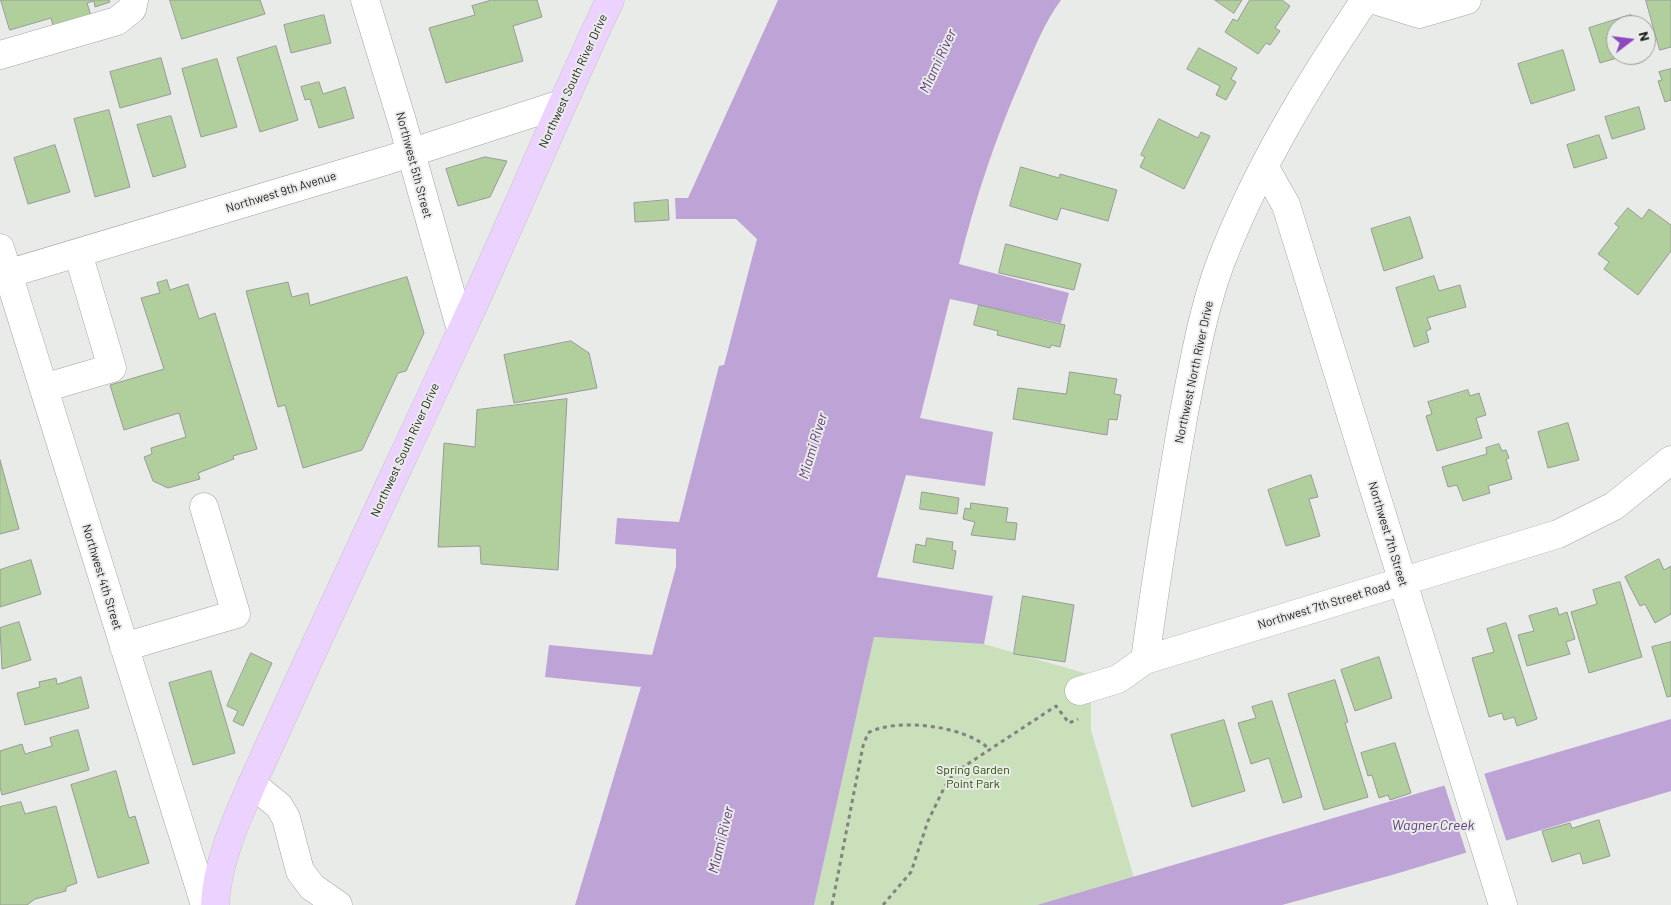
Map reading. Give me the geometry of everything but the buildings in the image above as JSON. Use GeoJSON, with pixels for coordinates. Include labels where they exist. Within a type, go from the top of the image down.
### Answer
{"type":"FeatureCollection","features":[{"type":"Feature","properties":{"kind":"main road","name":"Northwest South River Drive"},"geometry":{"type":"LineString","coordinates":[[215,905],[221,866],[235,822],[356,553],[461,330],[561,104],[610,0]]}},
{"type":"Feature","properties":{"kind":"street"},"geometry":{"type":"LineString","coordinates":[[0,54],[117,21],[132,9],[134,0]]}},
{"type":"Feature","properties":{"kind":"street","name":"Northwest 5th Street"},"geometry":{"type":"LineString","coordinates":[[365,0],[402,120],[461,330]]}},
{"type":"Feature","properties":{"kind":"street","name":"Northwest North River Drive"},"geometry":{"type":"LineString","coordinates":[[1145,660],[1178,446],[1197,348],[1219,266],[1265,168],[1305,92],[1365,0]]}},
{"type":"Feature","properties":{"kind":"street"},"geometry":{"type":"LineString","coordinates":[[1374,0],[1419,14],[1467,0]]}},
{"type":"Feature","properties":{"kind":"street","name":"Northwest 9th Avenue"},"geometry":{"type":"LineString","coordinates":[[4,275],[410,153],[561,104]]}},
{"type":"Feature","properties":{"kind":"street","name":"Northwest 7th Street"},"geometry":{"type":"LineString","coordinates":[[1265,168],[1286,205],[1503,905]]}},
{"type":"Feature","properties":{"kind":"street","name":"Northwest 4th Street"},"geometry":{"type":"LineString","coordinates":[[0,248],[4,275],[44,388],[205,905]]}},
{"type":"Feature","properties":{"kind":"street"},"geometry":{"type":"LineString","coordinates":[[44,388],[112,368],[78,253]]}},
{"type":"Feature","properties":{"kind":"street","name":"Northwest 7th Street Road"},"geometry":{"type":"LineString","coordinates":[[1081,704],[1145,660],[1567,530],[1614,506],[1671,460]]}},
{"type":"Feature","properties":{"kind":"street"},"geometry":{"type":"LineString","coordinates":[[124,648],[236,614],[204,507]]}},
{"type":"Feature","properties":{"kind":"street"},"geometry":{"type":"LineString","coordinates":[[252,784],[279,806],[286,818],[300,871],[312,887],[338,905]]}},
{"type":"Feature","properties":{"kind":"path"},"geometry":{"type":"LineString","coordinates":[[883,905],[911,872],[928,821],[948,780],[962,767],[1056,706],[1069,724],[1081,704]]}},
{"type":"Feature","properties":{"kind":"path"},"geometry":{"type":"LineString","coordinates":[[832,905],[863,746],[868,733],[900,725],[942,728],[975,739],[989,749]]}},
{"type":"Feature","properties":{"kind":"green space","name":"Spring Garden Point Park"},"geometry":{"type":"Polygon","coordinates":[[[874,637],[984,644],[1091,675],[1091,730],[1134,878],[1037,905],[814,905],[874,637]]]}},
{"type":"Feature","properties":{"kind":"water","name":"Miami River"},"geometry":{"type":"Polygon","coordinates":[[[778,0],[1061,0],[1040,36],[995,144],[979,192],[959,264],[1069,293],[1061,323],[950,299],[920,418],[993,432],[985,486],[906,475],[877,577],[993,596],[984,644],[874,637],[814,905],[575,905],[641,687],[545,677],[549,645],[652,655],[676,567],[676,549],[615,544],[617,518],[679,522],[719,366],[724,365],[757,239],[736,219],[676,219],[675,198],[688,198],[778,0]]]}},
{"type":"Feature","properties":{"kind":"water","name":"Wagner Creek"},"geometry":{"type":"Polygon","coordinates":[[[1671,719],[1671,791],[1392,875],[1282,905],[1037,905],[1671,719]]]}},
{"type":"Feature","properties":{"kind":"pier"},"geometry":{"type":"Polygon","coordinates":[[[1483,770],[1507,843],[1467,855],[1443,781],[1483,770]]]}}]}
